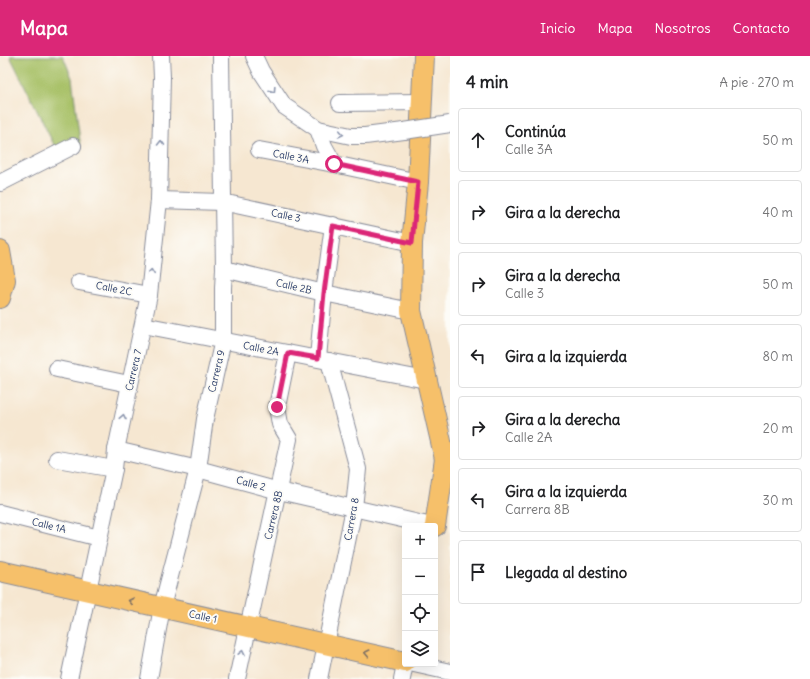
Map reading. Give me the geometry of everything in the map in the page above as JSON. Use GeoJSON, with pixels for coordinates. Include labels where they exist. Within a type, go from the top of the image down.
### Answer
{"type":"FeatureCollection","features":[{"type":"Feature","properties":{"kind":"main road"},"geometry":{"type":"LineString","coordinates":[[424,56],[418,182],[412,243],[411,311],[447,465],[435,523]]}},
{"type":"Feature","properties":{"kind":"main road"},"geometry":{"type":"LineString","coordinates":[[0,251],[5,280],[0,298]]}},
{"type":"Feature","properties":{"kind":"main road","name":"Calle 1"},"geometry":{"type":"LineString","coordinates":[[0,571],[87,592],[248,626],[402,662]]}},
{"type":"Feature","properties":{"kind":"street","name":"Carrera 7"},"geometry":{"type":"LineString","coordinates":[[69,679],[114,469],[116,450],[129,384],[149,295],[159,200],[162,77],[161,56]]}},
{"type":"Feature","properties":{"kind":"street","name":"Carrera 9"},"geometry":{"type":"LineString","coordinates":[[149,679],[162,607],[198,469],[205,419],[223,340],[224,269],[221,56]]}},
{"type":"Feature","properties":{"kind":"street"},"geometry":{"type":"LineString","coordinates":[[254,56],[261,71],[284,106],[318,129],[351,136],[365,136],[450,124]]}},
{"type":"Feature","properties":{"kind":"street"},"geometry":{"type":"LineString","coordinates":[[340,103],[422,102]]}},
{"type":"Feature","properties":{"kind":"street"},"geometry":{"type":"LineString","coordinates":[[318,129],[324,146],[334,164]]}},
{"type":"Feature","properties":{"kind":"street"},"geometry":{"type":"LineString","coordinates":[[0,182],[73,146]]}},
{"type":"Feature","properties":{"kind":"street","name":"Calle 3A"},"geometry":{"type":"LineString","coordinates":[[259,150],[418,182]]}},
{"type":"Feature","properties":{"kind":"street","name":"Calle 3"},"geometry":{"type":"LineString","coordinates":[[159,200],[222,202],[412,243]]}},
{"type":"Feature","properties":{"kind":"street"},"geometry":{"type":"LineString","coordinates":[[323,360],[324,293],[333,226]]}},
{"type":"Feature","properties":{"kind":"street","name":"Calle 2B"},"geometry":{"type":"LineString","coordinates":[[224,269],[324,293],[411,311]]}},
{"type":"Feature","properties":{"kind":"street","name":"Calle 2C"},"geometry":{"type":"LineString","coordinates":[[79,282],[149,295]]}},
{"type":"Feature","properties":{"kind":"street","name":"Calle 2A"},"geometry":{"type":"LineString","coordinates":[[143,325],[426,380]]}},
{"type":"Feature","properties":{"kind":"street","name":"Carrera 8B"},"geometry":{"type":"LineString","coordinates":[[237,679],[279,491],[289,439],[280,424],[277,407],[288,353]]}},
{"type":"Feature","properties":{"kind":"street","name":"Carrera 8"},"geometry":{"type":"LineString","coordinates":[[319,679],[354,508],[358,469],[323,360]]}},
{"type":"Feature","properties":{"kind":"street"},"geometry":{"type":"LineString","coordinates":[[57,368],[129,384]]}},
{"type":"Feature","properties":{"kind":"street","name":"Calle 2"},"geometry":{"type":"LineString","coordinates":[[116,450],[198,469],[279,491],[421,523]]}},
{"type":"Feature","properties":{"kind":"street"},"geometry":{"type":"LineString","coordinates":[[57,459],[114,469]]}},
{"type":"Feature","properties":{"kind":"street","name":"Calle 1A"},"geometry":{"type":"LineString","coordinates":[[0,513],[99,538]]}},
{"type":"Feature","properties":{"kind":"street"},"geometry":{"type":"LineString","coordinates":[[402,679],[404,667]]}},
{"type":"Feature","properties":{"kind":"street"},"geometry":{"type":"LineString","coordinates":[[428,667],[450,672]]}},
{"type":"Feature","properties":{"kind":"green space"},"geometry":{"type":"Polygon","coordinates":[[[10,56],[63,56],[72,78],[81,149],[57,151],[10,56]]]}},
{"type":"Feature","properties":{"kind":"route"},"geometry":{"type":"LineString","coordinates":[[277,407],[288,353],[318,358],[324,293],[333,226],[412,243],[418,182],[334,164]]}}]}
